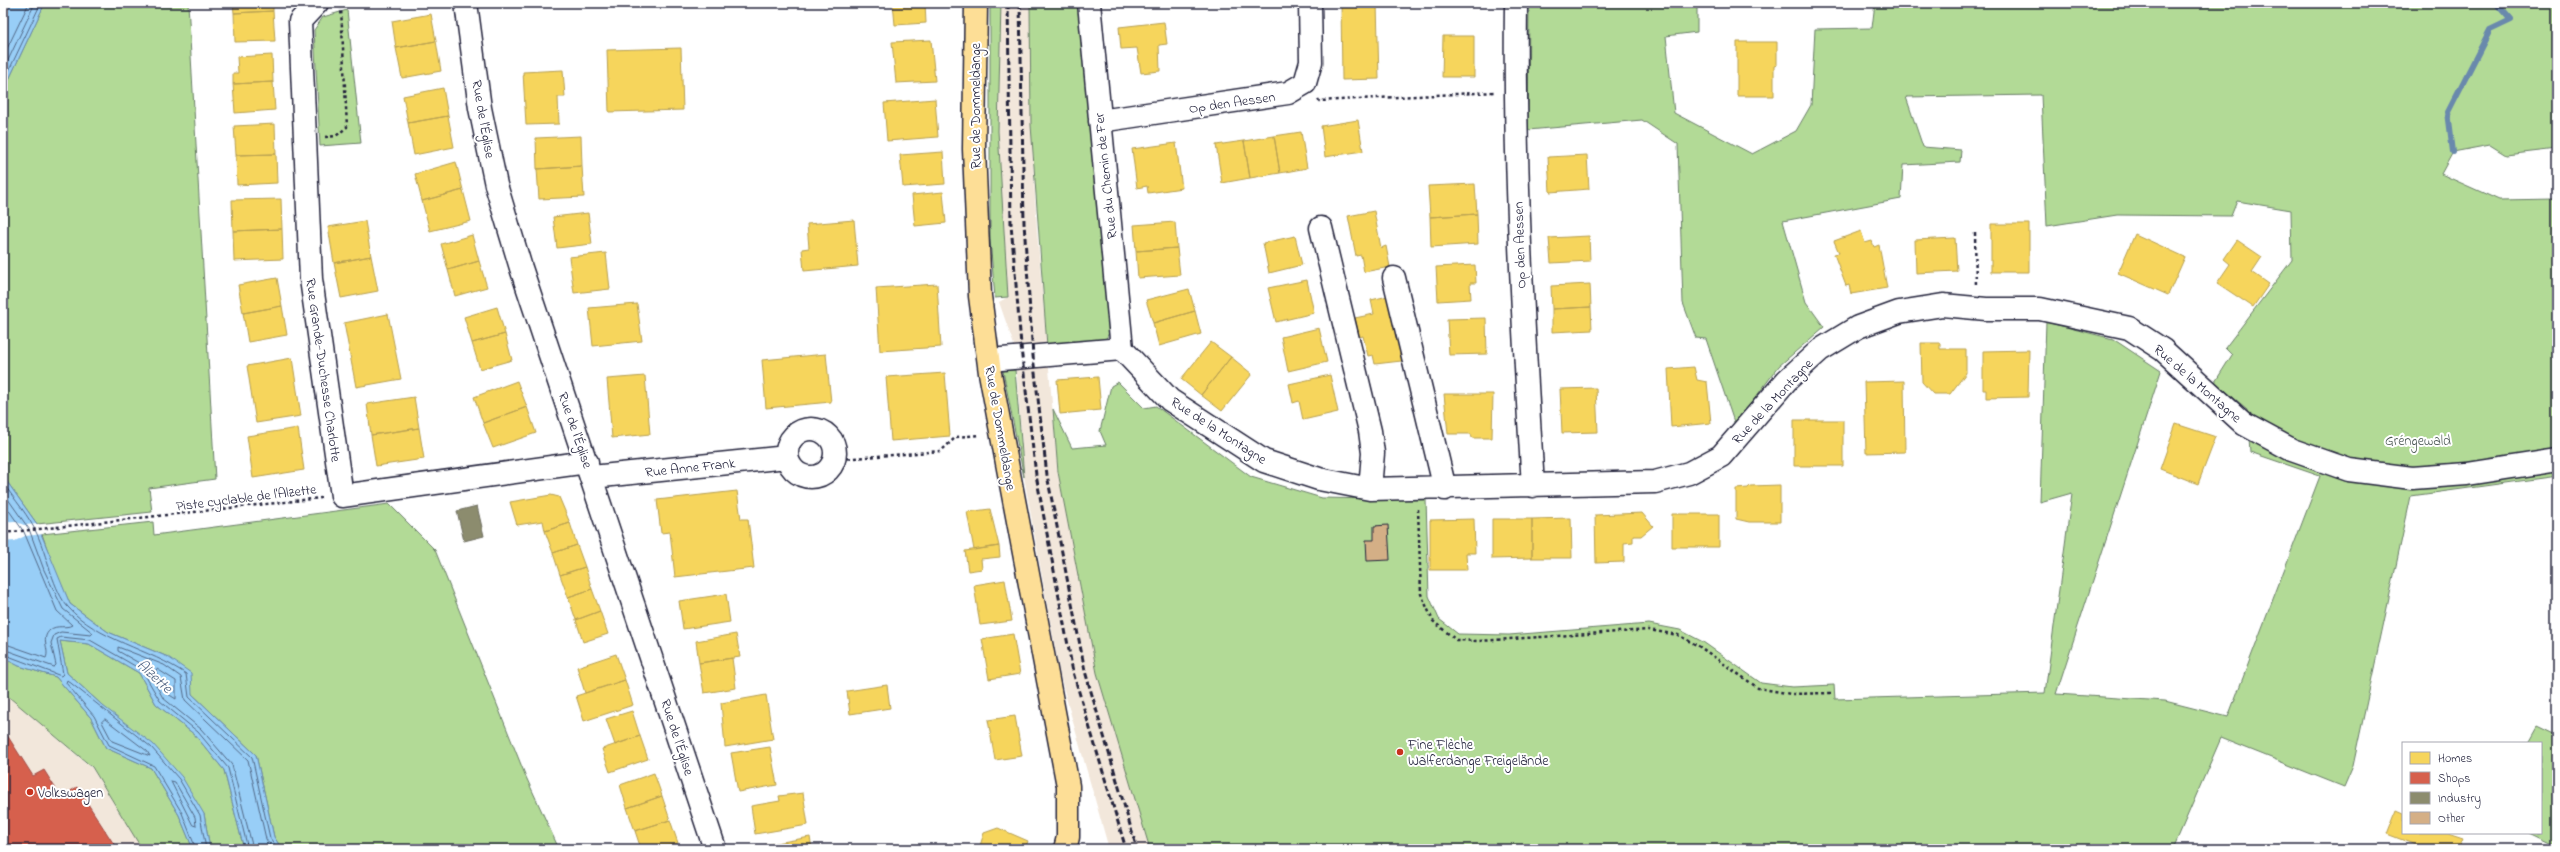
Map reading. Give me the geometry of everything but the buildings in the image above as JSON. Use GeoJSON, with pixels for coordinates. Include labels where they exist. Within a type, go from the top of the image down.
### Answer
{"type":"FeatureCollection","features":[{"type":"Feature","properties":{"kind":"main road","name":"Rue de Dommeldange"},"geometry":{"type":"LineString","coordinates":[[976,3],[974,149],[980,296],[989,360],[1068,786],[1068,837],[1065,849]]}},
{"type":"Feature","properties":{"kind":"street","name":"Rue Grande-Duchesse Charlotte"},"geometry":{"type":"LineString","coordinates":[[317,3],[300,21],[311,279],[342,496]]}},
{"type":"Feature","properties":{"kind":"street","name":"Rue de l'Église"},"geometry":{"type":"LineString","coordinates":[[466,3],[480,108],[496,185],[521,268],[590,470],[715,849]]}},
{"type":"Feature","properties":{"kind":"street","name":"Rue du Chemin de Fer"},"geometry":{"type":"LineString","coordinates":[[1089,3],[1122,349]]}},
{"type":"Feature","properties":{"kind":"street"},"geometry":{"type":"LineString","coordinates":[[1305,83],[1311,62],[1310,3]]}},
{"type":"Feature","properties":{"kind":"street","name":"Op den Aessen"},"geometry":{"type":"LineString","coordinates":[[1516,3],[1515,90],[1519,253],[1533,486]]}},
{"type":"Feature","properties":{"kind":"street","name":"Op den Aessen"},"geometry":{"type":"LineString","coordinates":[[1100,121],[1288,93],[1305,83]]}},
{"type":"Feature","properties":{"kind":"street"},"geometry":{"type":"LineString","coordinates":[[1321,228],[1370,431],[1373,453],[1370,489]]}},
{"type":"Feature","properties":{"kind":"street"},"geometry":{"type":"LineString","coordinates":[[1394,278],[1445,489]]}},
{"type":"Feature","properties":{"kind":"street","name":"Rue de la Montagne"},"geometry":{"type":"LineString","coordinates":[[1122,349],[1170,400],[1264,461],[1319,479],[1370,489],[1445,489],[1655,482],[1689,473],[1721,456],[1787,380],[1820,350],[1858,327],[1906,311],[1943,305],[1976,308],[2040,309],[2129,328],[2163,350],[2244,424],[2292,450],[2349,470],[2412,478],[2467,474],[2557,460]]}},
{"type":"Feature","properties":{"kind":"street"},"geometry":{"type":"LineString","coordinates":[[989,360],[1122,349]]}},
{"type":"Feature","properties":{"kind":"street","name":"Rue Anne Frank"},"geometry":{"type":"LineString","coordinates":[[590,470],[787,457]]}},
{"type":"Feature","properties":{"kind":"street"},"geometry":{"type":"LineString","coordinates":[[342,496],[590,470]]}},
{"type":"Feature","properties":{"kind":"path"},"geometry":{"type":"LineString","coordinates":[[305,138],[336,136],[347,127],[341,8]]}},
{"type":"Feature","properties":{"kind":"path"},"geometry":{"type":"LineString","coordinates":[[1305,83],[1319,101],[1515,90]]}},
{"type":"Feature","properties":{"kind":"path"},"geometry":{"type":"LineString","coordinates":[[1975,233],[1976,308]]}},
{"type":"Feature","properties":{"kind":"path"},"geometry":{"type":"LineString","coordinates":[[842,458],[940,451],[956,437],[987,435]]}},
{"type":"Feature","properties":{"kind":"path"},"geometry":{"type":"LineString","coordinates":[[1417,489],[1422,594],[1434,621],[1456,640],[1479,641],[1649,630],[1678,635],[1700,647],[1758,688],[1791,694],[1831,693]]}},
{"type":"Feature","properties":{"kind":"path","name":"Piste cyclable de l'Alzette"},"geometry":{"type":"LineString","coordinates":[[3,533],[152,518],[342,496]]}},
{"type":"Feature","properties":{"kind":"shaded area"},"geometry":{"type":"Polygon","coordinates":[[[1001,3],[1030,3],[1031,125],[1037,231],[1058,472],[1097,673],[1150,849],[1109,849],[1060,676],[1024,477],[1015,348],[999,302],[1008,297],[998,131],[1001,3]]]}},
{"type":"Feature","properties":{"kind":"shaded area"},"geometry":{"type":"Polygon","coordinates":[[[3,692],[92,768],[142,849],[3,849],[3,692]]]}},
{"type":"Feature","properties":{"kind":"green space"},"geometry":{"type":"Polygon","coordinates":[[[45,3],[188,3],[215,479],[149,488],[152,512],[37,524],[3,476],[3,92],[45,3]]]}},
{"type":"Feature","properties":{"kind":"green space"},"geometry":{"type":"Polygon","coordinates":[[[990,3],[1001,3],[998,131],[1008,297],[995,298],[990,239],[990,3]]]}},
{"type":"Feature","properties":{"kind":"green space"},"geometry":{"type":"Polygon","coordinates":[[[1030,3],[1078,3],[1112,326],[1106,339],[1047,346],[1031,125],[1030,3]]]}},
{"type":"Feature","properties":{"kind":"green space","name":"Gréngewald"},"geometry":{"type":"Polygon","coordinates":[[[1529,3],[1697,3],[1697,32],[1666,36],[1674,113],[1752,154],[1796,131],[1811,105],[1815,29],[1872,28],[1875,3],[2557,3],[2557,149],[2506,155],[2490,145],[2453,152],[2441,174],[2499,200],[2557,199],[2557,476],[2411,496],[2353,766],[2344,787],[2221,738],[2173,849],[1150,849],[1097,673],[1058,472],[1053,409],[1072,448],[1106,445],[1100,431],[1111,386],[1118,382],[1144,408],[1156,406],[1251,477],[1322,498],[1426,500],[1429,596],[1439,619],[1458,634],[1509,635],[1649,624],[1680,630],[1703,642],[1761,683],[1792,687],[1834,685],[1835,699],[2045,693],[2072,493],[2040,502],[2046,322],[2113,339],[2161,371],[2056,694],[2165,701],[2228,717],[2320,476],[2250,452],[2247,409],[2215,382],[2232,355],[2225,348],[2292,260],[2291,210],[2237,201],[2231,216],[2117,215],[2047,226],[2041,95],[1906,97],[1923,147],[1961,150],[1960,162],[1903,165],[1901,199],[1783,221],[1806,302],[1824,327],[1779,366],[1735,425],[1706,339],[1696,338],[1683,303],[1678,144],[1642,120],[1528,130],[1529,3]]]}},
{"type":"Feature","properties":{"kind":"green space"},"geometry":{"type":"Polygon","coordinates":[[[347,10],[361,143],[320,146],[314,30],[323,17],[347,10]]]}},
{"type":"Feature","properties":{"kind":"green space"},"geometry":{"type":"Polygon","coordinates":[[[1015,370],[1024,477],[1003,371],[1015,370]]]}},
{"type":"Feature","properties":{"kind":"green space"},"geometry":{"type":"Polygon","coordinates":[[[389,504],[435,550],[526,777],[559,849],[282,849],[274,837],[256,755],[192,694],[168,657],[108,632],[70,604],[53,566],[42,534],[153,522],[154,535],[389,504]]]}},
{"type":"Feature","properties":{"kind":"green space"},"geometry":{"type":"Polygon","coordinates":[[[60,641],[89,644],[139,673],[156,704],[195,735],[224,770],[244,849],[210,849],[204,814],[103,706],[67,673],[60,641]]]}},
{"type":"Feature","properties":{"kind":"green space"},"geometry":{"type":"Polygon","coordinates":[[[3,657],[19,666],[56,677],[91,718],[106,748],[151,768],[179,815],[193,849],[142,849],[92,767],[3,692],[3,657]]]}},
{"type":"Feature","properties":{"kind":"green space"},"geometry":{"type":"Polygon","coordinates":[[[2536,727],[2557,737],[2557,846],[2532,834],[2542,834],[2542,742],[2528,742],[2536,727]]]}},
{"type":"Feature","properties":{"kind":"water"},"geometry":{"type":"Polygon","coordinates":[[[3,3],[45,3],[3,92],[3,3]]]}},
{"type":"Feature","properties":{"kind":"water","name":"Alzette"},"geometry":{"type":"Polygon","coordinates":[[[3,476],[37,524],[70,604],[108,632],[168,657],[191,673],[192,694],[256,755],[274,837],[282,849],[244,849],[224,770],[195,735],[156,704],[139,673],[89,644],[60,641],[67,673],[103,706],[153,744],[182,777],[204,814],[210,849],[193,849],[179,815],[151,768],[106,748],[91,718],[56,677],[19,666],[3,658],[3,476]]]}},
{"type":"Feature","properties":{"kind":"pier"},"geometry":{"type":"Polygon","coordinates":[[[14,521],[24,525],[39,524],[44,534],[25,536],[15,541],[3,542],[3,522],[14,521]]]}},
{"type":"Feature","properties":{"kind":"waterway"},"geometry":{"type":"LineString","coordinates":[[2453,152],[2448,112],[2490,30],[2511,20],[2496,3]]}},
{"type":"Feature","properties":{"kind":"railway"},"geometry":{"type":"LineString","coordinates":[[1008,3],[1011,224],[1022,357],[1036,475],[1073,672],[1126,849]]}},
{"type":"Feature","properties":{"kind":"railway"},"geometry":{"type":"LineString","coordinates":[[1020,3],[1024,223],[1033,356],[1047,475],[1085,671],[1137,849]]}},
{"type":"Feature","properties":{"kind":"place","name":"Fine Flèche Walferdange Freigelände"},"geometry":{"type":"Point","coordinates":[1400,752]}},
{"type":"Feature","properties":{"kind":"place","name":"Volkswagen"},"geometry":{"type":"Point","coordinates":[30,792]}}]}
